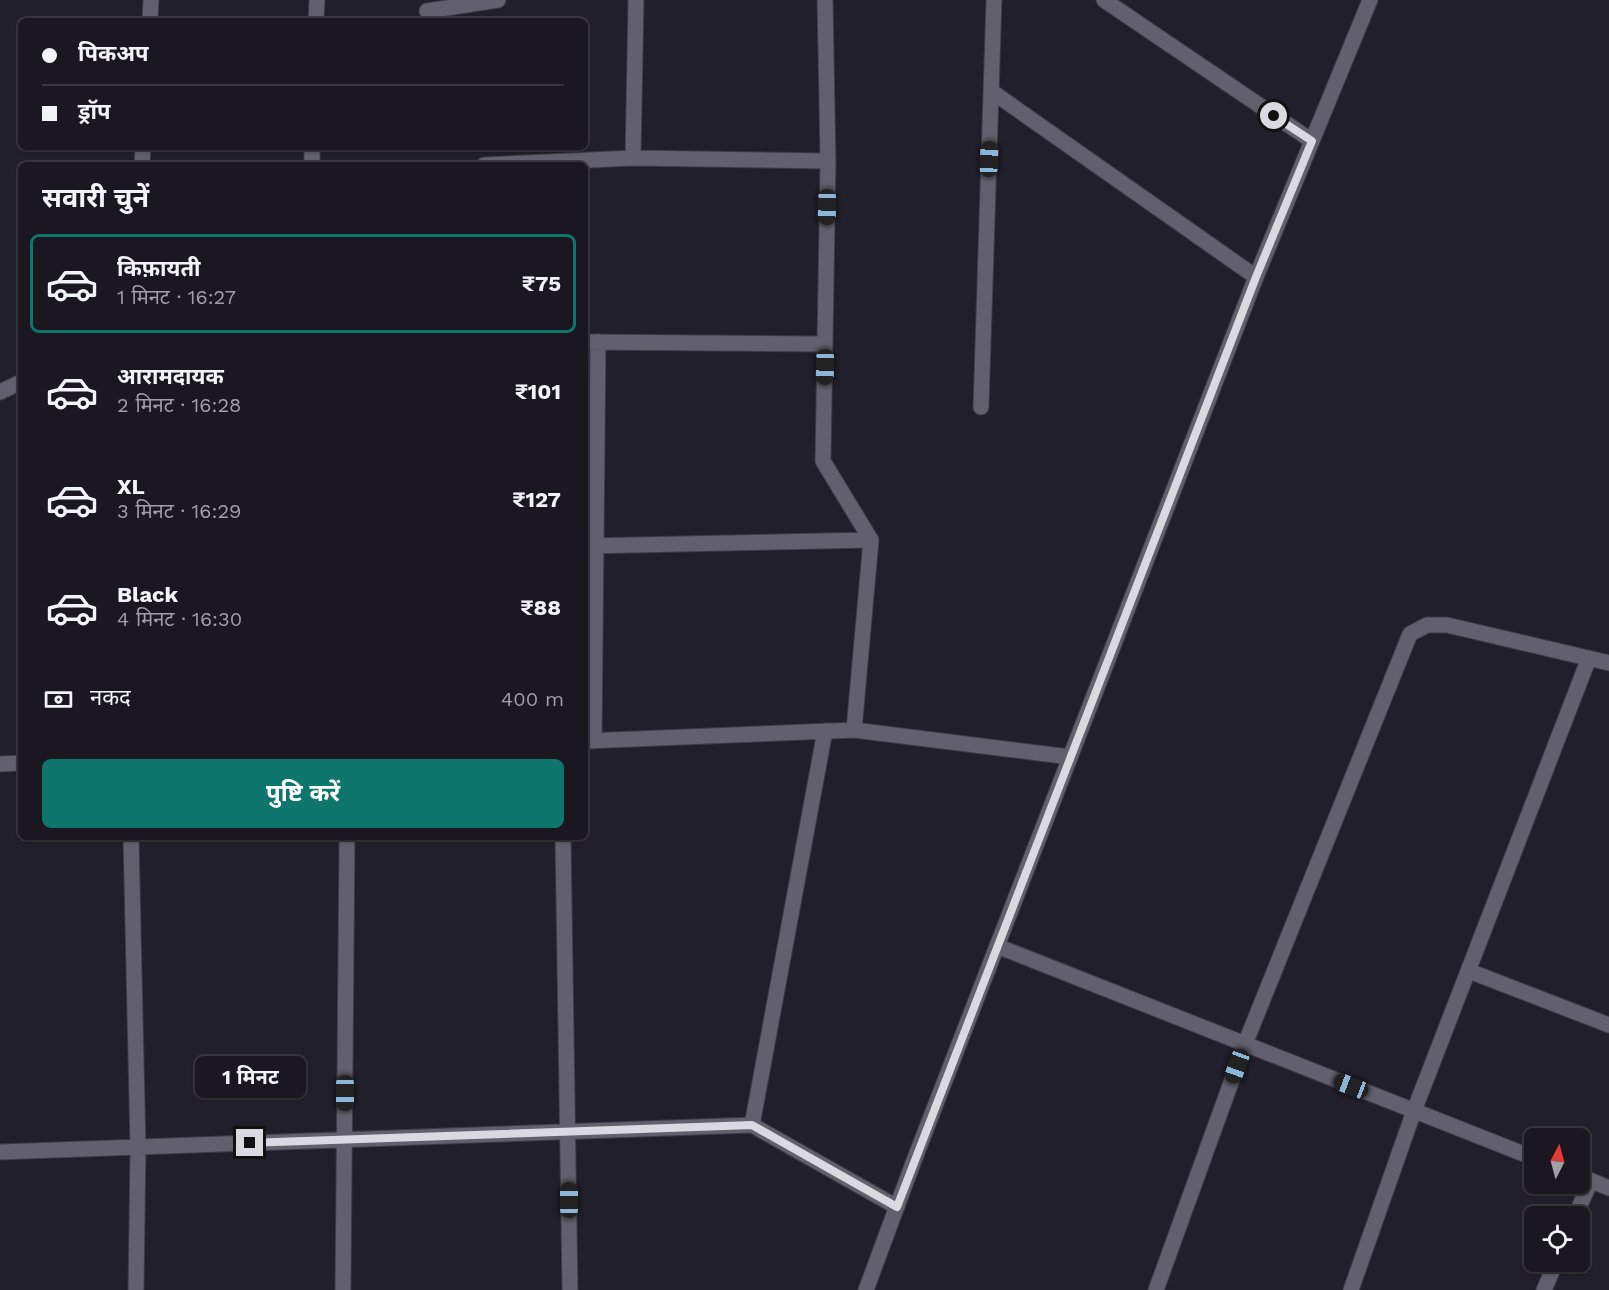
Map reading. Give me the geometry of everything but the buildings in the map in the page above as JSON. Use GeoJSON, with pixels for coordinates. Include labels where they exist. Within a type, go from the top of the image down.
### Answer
{"type":"FeatureCollection","features":[{"type":"Feature","properties":{"kind":"street"},"geometry":{"type":"LineString","coordinates":[[150,18],[151,0]]}},
{"type":"Feature","properties":{"kind":"street"},"geometry":{"type":"LineString","coordinates":[[316,18],[317,0]]}},
{"type":"Feature","properties":{"kind":"street"},"geometry":{"type":"LineString","coordinates":[[427,11],[498,0]]}},
{"type":"Feature","properties":{"kind":"street"},"geometry":{"type":"LineString","coordinates":[[633,158],[636,0]]}},
{"type":"Feature","properties":{"kind":"street"},"geometry":{"type":"LineString","coordinates":[[825,0],[828,161],[823,460],[871,540],[854,729]]}},
{"type":"Feature","properties":{"kind":"street"},"geometry":{"type":"LineString","coordinates":[[981,407],[994,0]]}},
{"type":"Feature","properties":{"kind":"street"},"geometry":{"type":"LineString","coordinates":[[1104,0],[1312,141]]}},
{"type":"Feature","properties":{"kind":"street"},"geometry":{"type":"LineString","coordinates":[[866,1290],[1256,277],[1370,0]]}},
{"type":"Feature","properties":{"kind":"street"},"geometry":{"type":"LineString","coordinates":[[992,91],[1256,277]]}},
{"type":"Feature","properties":{"kind":"street"},"geometry":{"type":"LineString","coordinates":[[548,162],[633,158],[828,161]]}},
{"type":"Feature","properties":{"kind":"street"},"geometry":{"type":"LineString","coordinates":[[825,344],[592,342],[590,741],[854,729],[1071,757]]}},
{"type":"Feature","properties":{"kind":"street"},"geometry":{"type":"LineString","coordinates":[[0,392],[18,383]]}},
{"type":"Feature","properties":{"kind":"street"},"geometry":{"type":"LineString","coordinates":[[591,546],[871,540]]}},
{"type":"Feature","properties":{"kind":"street"},"geometry":{"type":"LineString","coordinates":[[1156,1290],[1245,1044],[1410,634],[1427,625],[1447,625],[1609,663]]}},
{"type":"Feature","properties":{"kind":"street"},"geometry":{"type":"LineString","coordinates":[[1351,1290],[1414,1111],[1589,658]]}},
{"type":"Feature","properties":{"kind":"street"},"geometry":{"type":"LineString","coordinates":[[752,1125],[825,731]]}},
{"type":"Feature","properties":{"kind":"street"},"geometry":{"type":"LineString","coordinates":[[0,764],[18,763]]}},
{"type":"Feature","properties":{"kind":"street"},"geometry":{"type":"LineString","coordinates":[[131,840],[138,1147],[136,1290]]}},
{"type":"Feature","properties":{"kind":"street"},"geometry":{"type":"LineString","coordinates":[[343,1290],[347,840]]}},
{"type":"Feature","properties":{"kind":"street"},"geometry":{"type":"LineString","coordinates":[[563,840],[570,1290]]}},
{"type":"Feature","properties":{"kind":"street"},"geometry":{"type":"LineString","coordinates":[[997,946],[1524,1154]]}},
{"type":"Feature","properties":{"kind":"street"},"geometry":{"type":"LineString","coordinates":[[1469,971],[1609,1024]]}},
{"type":"Feature","properties":{"kind":"street"},"geometry":{"type":"LineString","coordinates":[[0,1152],[752,1125],[897,1207]]}},
{"type":"Feature","properties":{"kind":"street"},"geometry":{"type":"LineString","coordinates":[[1590,1180],[1609,1188]]}},
{"type":"Feature","properties":{"kind":"street"},"geometry":{"type":"LineString","coordinates":[[1544,1290],[1552,1272]]}},
{"type":"Feature","properties":{"kind":"route"},"geometry":{"type":"LineString","coordinates":[[250,1143],[752,1125],[897,1207],[1256,277],[1312,141],[1274,116]]}}]}
